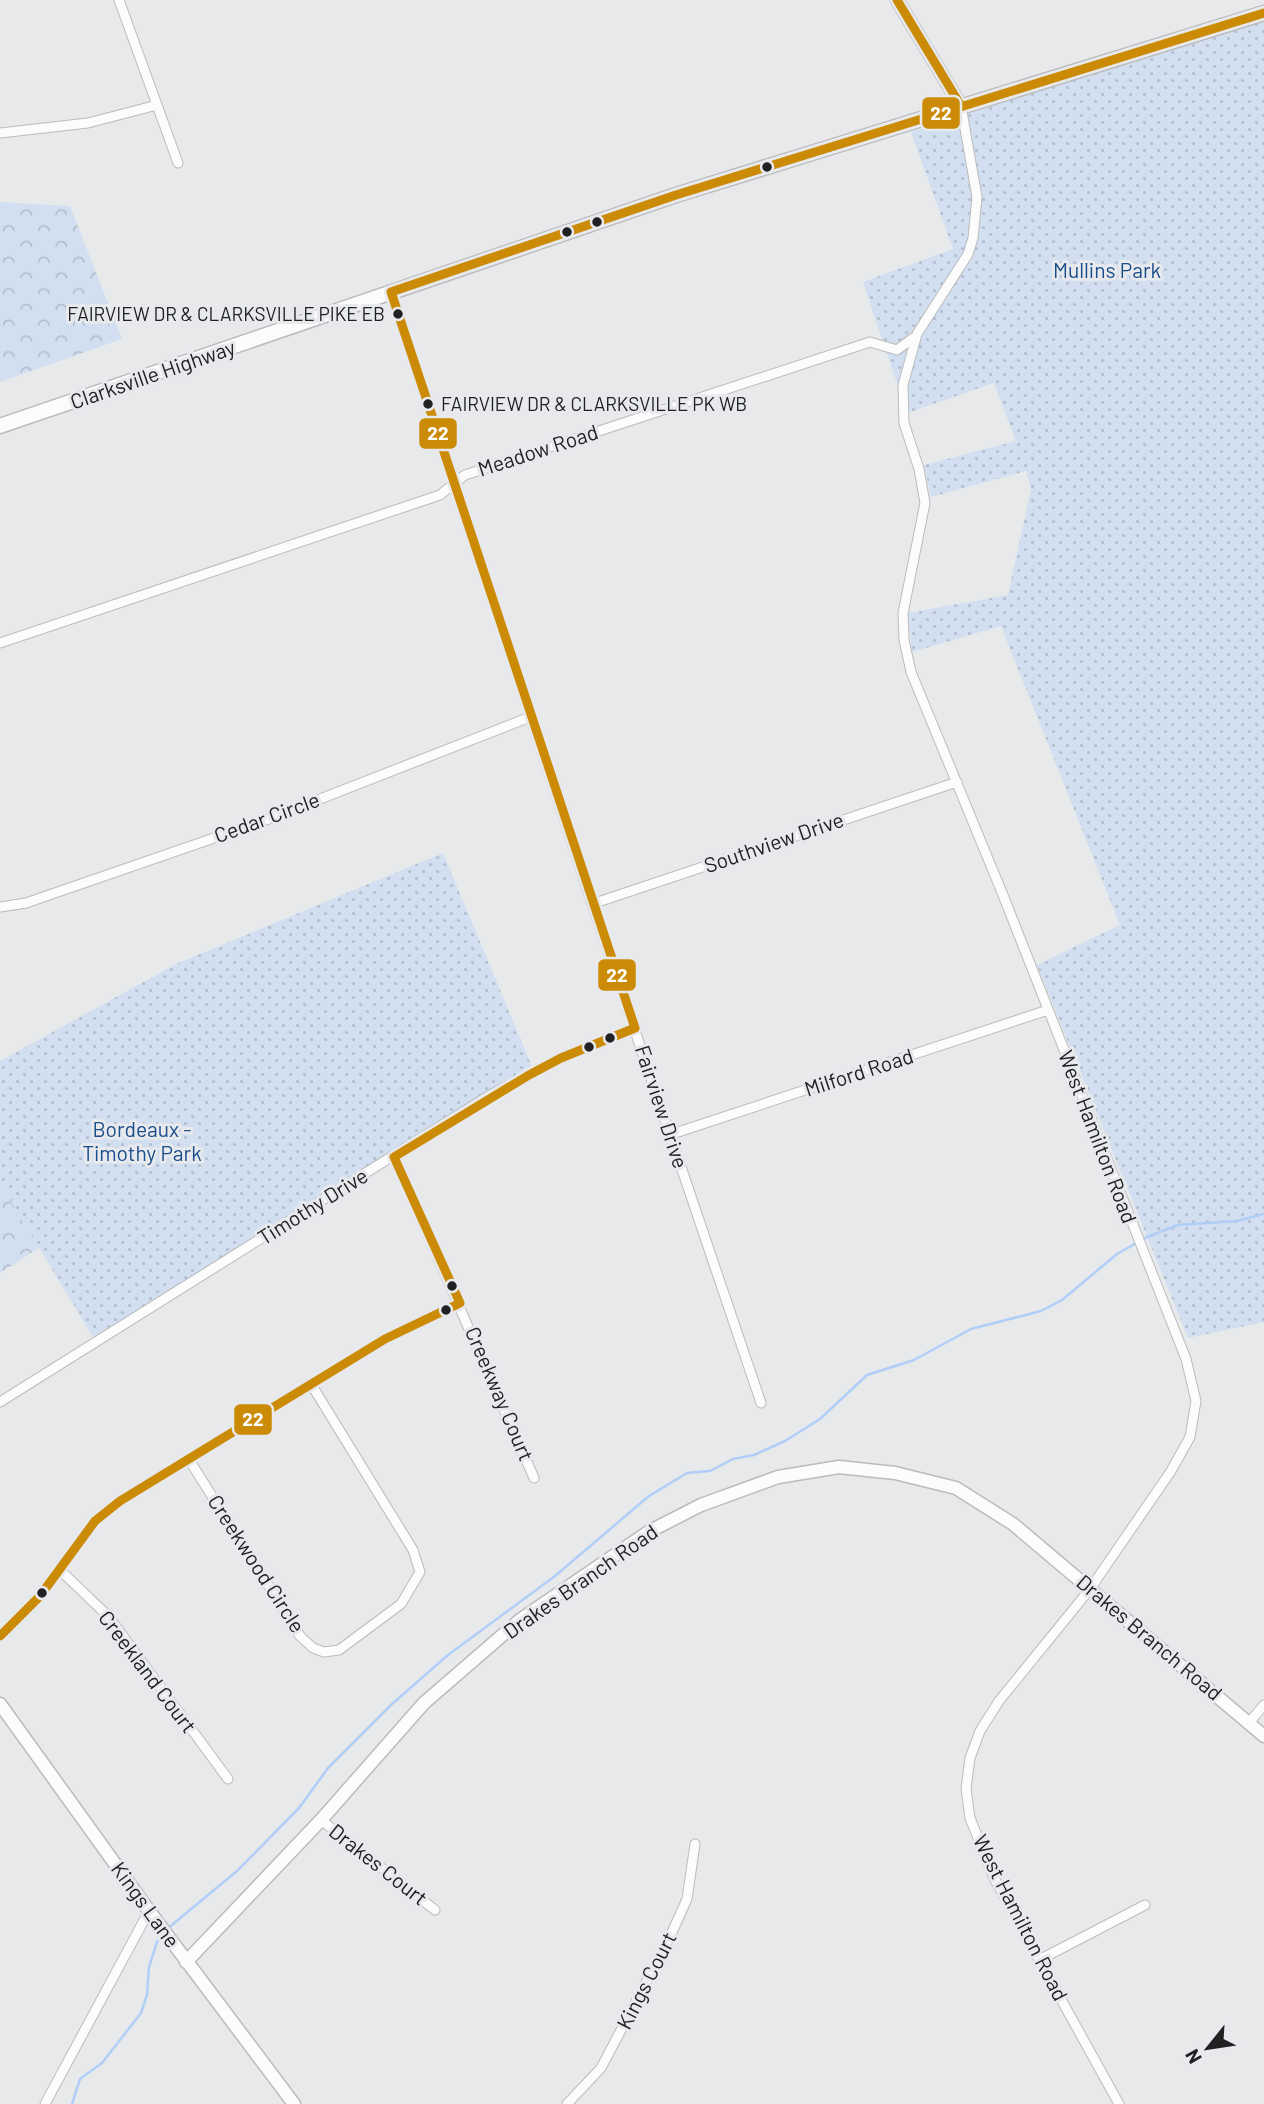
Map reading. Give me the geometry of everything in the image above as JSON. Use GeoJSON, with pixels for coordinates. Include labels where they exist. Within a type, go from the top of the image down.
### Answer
{"type":"FeatureCollection","features":[{"type":"Feature","properties":{"kind":"main road","name":"Clarksville Highway"},"geometry":{"type":"LineString","coordinates":[[0,426],[676,195],[1264,13]]}},
{"type":"Feature","properties":{"kind":"street"},"geometry":{"type":"LineString","coordinates":[[119,0],[178,163]]}},
{"type":"Feature","properties":{"kind":"street"},"geometry":{"type":"LineString","coordinates":[[897,0],[961,106]]}},
{"type":"Feature","properties":{"kind":"street"},"geometry":{"type":"LineString","coordinates":[[0,134],[88,123],[157,105]]}},
{"type":"Feature","properties":{"kind":"street","name":"West Hamilton Road"},"geometry":{"type":"LineString","coordinates":[[961,106],[977,197],[973,239],[968,254],[917,334],[903,385],[904,423],[919,469],[925,503],[903,613],[904,640],[911,672],[1048,1010],[1189,1370],[1196,1401],[1195,1420],[1190,1437],[1171,1471],[1090,1589],[999,1701],[980,1731],[968,1768],[966,1789],[970,1818],[980,1847],[1119,2104]]}},
{"type":"Feature","properties":{"kind":"street","name":"Fairview Drive"},"geometry":{"type":"LineString","coordinates":[[391,292],[592,904],[761,1403]]}},
{"type":"Feature","properties":{"kind":"street","name":"Meadow Road"},"geometry":{"type":"LineString","coordinates":[[0,643],[440,495],[465,475],[870,342],[897,350],[905,347],[917,334]]}},
{"type":"Feature","properties":{"kind":"street","name":"Cedar Circle"},"geometry":{"type":"LineString","coordinates":[[0,907],[26,903],[269,818],[530,717]]}},
{"type":"Feature","properties":{"kind":"street","name":"Southview Drive"},"geometry":{"type":"LineString","coordinates":[[592,904],[957,782]]}},
{"type":"Feature","properties":{"kind":"street","name":"Milford Road"},"geometry":{"type":"LineString","coordinates":[[669,1135],[1048,1010]]}},
{"type":"Feature","properties":{"kind":"street","name":"Timothy Drive"},"geometry":{"type":"LineString","coordinates":[[0,1402],[519,1080],[561,1058],[635,1028]]}},
{"type":"Feature","properties":{"kind":"street","name":"Creekway Court"},"geometry":{"type":"LineString","coordinates":[[394,1157],[460,1303],[534,1478]]}},
{"type":"Feature","properties":{"kind":"street"},"geometry":{"type":"LineString","coordinates":[[0,1636],[40,1596],[94,1521],[188,1458],[385,1339],[460,1303]]}},
{"type":"Feature","properties":{"kind":"street","name":"Creekwood Circle"},"geometry":{"type":"LineString","coordinates":[[188,1458],[300,1636],[313,1648],[324,1652],[339,1650],[401,1604],[420,1572],[414,1550],[311,1384]]}},
{"type":"Feature","properties":{"kind":"street","name":"Drakes Branch Road"},"geometry":{"type":"LineString","coordinates":[[186,1962],[321,1820],[424,1703],[520,1620],[650,1531],[701,1505],[778,1476],[839,1468],[895,1473],[956,1488],[1013,1524],[1264,1736]]}},
{"type":"Feature","properties":{"kind":"street","name":"Creekland Court"},"geometry":{"type":"LineString","coordinates":[[60,1570],[109,1617],[228,1779]]}},
{"type":"Feature","properties":{"kind":"street","name":"Kings Lane"},"geometry":{"type":"LineString","coordinates":[[0,1704],[186,1962],[294,2104]]}},
{"type":"Feature","properties":{"kind":"street"},"geometry":{"type":"LineString","coordinates":[[1249,1723],[1264,1705]]}},
{"type":"Feature","properties":{"kind":"street","name":"Drakes Court"},"geometry":{"type":"LineString","coordinates":[[321,1820],[435,1910]]}},
{"type":"Feature","properties":{"kind":"street","name":"Kings Court"},"geometry":{"type":"LineString","coordinates":[[567,2104],[601,2067],[670,1939],[687,1899],[695,1844]]}},
{"type":"Feature","properties":{"kind":"street"},"geometry":{"type":"LineString","coordinates":[[1039,1960],[1145,1905]]}},
{"type":"Feature","properties":{"kind":"street"},"geometry":{"type":"LineString","coordinates":[[45,2104],[149,1911]]}},
{"type":"Feature","properties":{"kind":"green space","name":"Mullins Park"},"geometry":{"type":"Polygon","coordinates":[[[1264,15],[1264,1322],[1188,1338],[1037,965],[1120,925],[1001,626],[912,652],[908,613],[1008,595],[1031,489],[1026,471],[931,497],[924,465],[1016,441],[994,383],[907,413],[863,282],[953,249],[911,132],[1264,15]]]}},
{"type":"Feature","properties":{"kind":"green space"},"geometry":{"type":"Polygon","coordinates":[[[0,202],[70,206],[122,339],[0,382],[0,202]]]}},
{"type":"Feature","properties":{"kind":"green space","name":"Bordeaux - Timothy Park"},"geometry":{"type":"Polygon","coordinates":[[[443,853],[532,1067],[93,1337],[0,1183],[0,1061],[176,964],[443,853]]]}},
{"type":"Feature","properties":{"kind":"green space"},"geometry":{"type":"Polygon","coordinates":[[[0,1183],[39,1248],[0,1273],[0,1183]]]}},
{"type":"Feature","properties":{"kind":"waterway"},"geometry":{"type":"LineString","coordinates":[[167,1929],[237,1871],[299,1808],[328,1768],[392,1704],[448,1655],[555,1576],[649,1496],[687,1473],[710,1471],[733,1459],[754,1455],[785,1441],[820,1419],[867,1375],[914,1360],[971,1329],[1041,1311],[1062,1300],[1117,1254],[1147,1237],[1178,1225],[1237,1221],[1264,1214]]}},
{"type":"Feature","properties":{"kind":"waterway"},"geometry":{"type":"LineString","coordinates":[[72,2104],[80,2079],[102,2063],[141,2013],[147,1995],[149,1967],[157,1942],[163,1934]]}},
{"type":"Feature","properties":{"kind":"transit line","name":"22"},"geometry":{"type":"LineString","coordinates":[[897,0],[961,106]]}},
{"type":"Feature","properties":{"kind":"transit line","name":"22"},"geometry":{"type":"LineString","coordinates":[[0,1636],[40,1596],[95,1521],[120,1501],[385,1339],[460,1303],[394,1157],[529,1075],[561,1058],[635,1028],[391,292],[676,195],[1264,13]]}},
{"type":"Feature","properties":{"kind":"place","name":"FAIRVIEW DR & CLARKSVILLE PIKE EB"},"geometry":{"type":"Point","coordinates":[398,314]}},
{"type":"Feature","properties":{"kind":"place","name":"FAIRVIEW DR & CLARKSVILLE PK WB"},"geometry":{"type":"Point","coordinates":[428,404]}}]}
